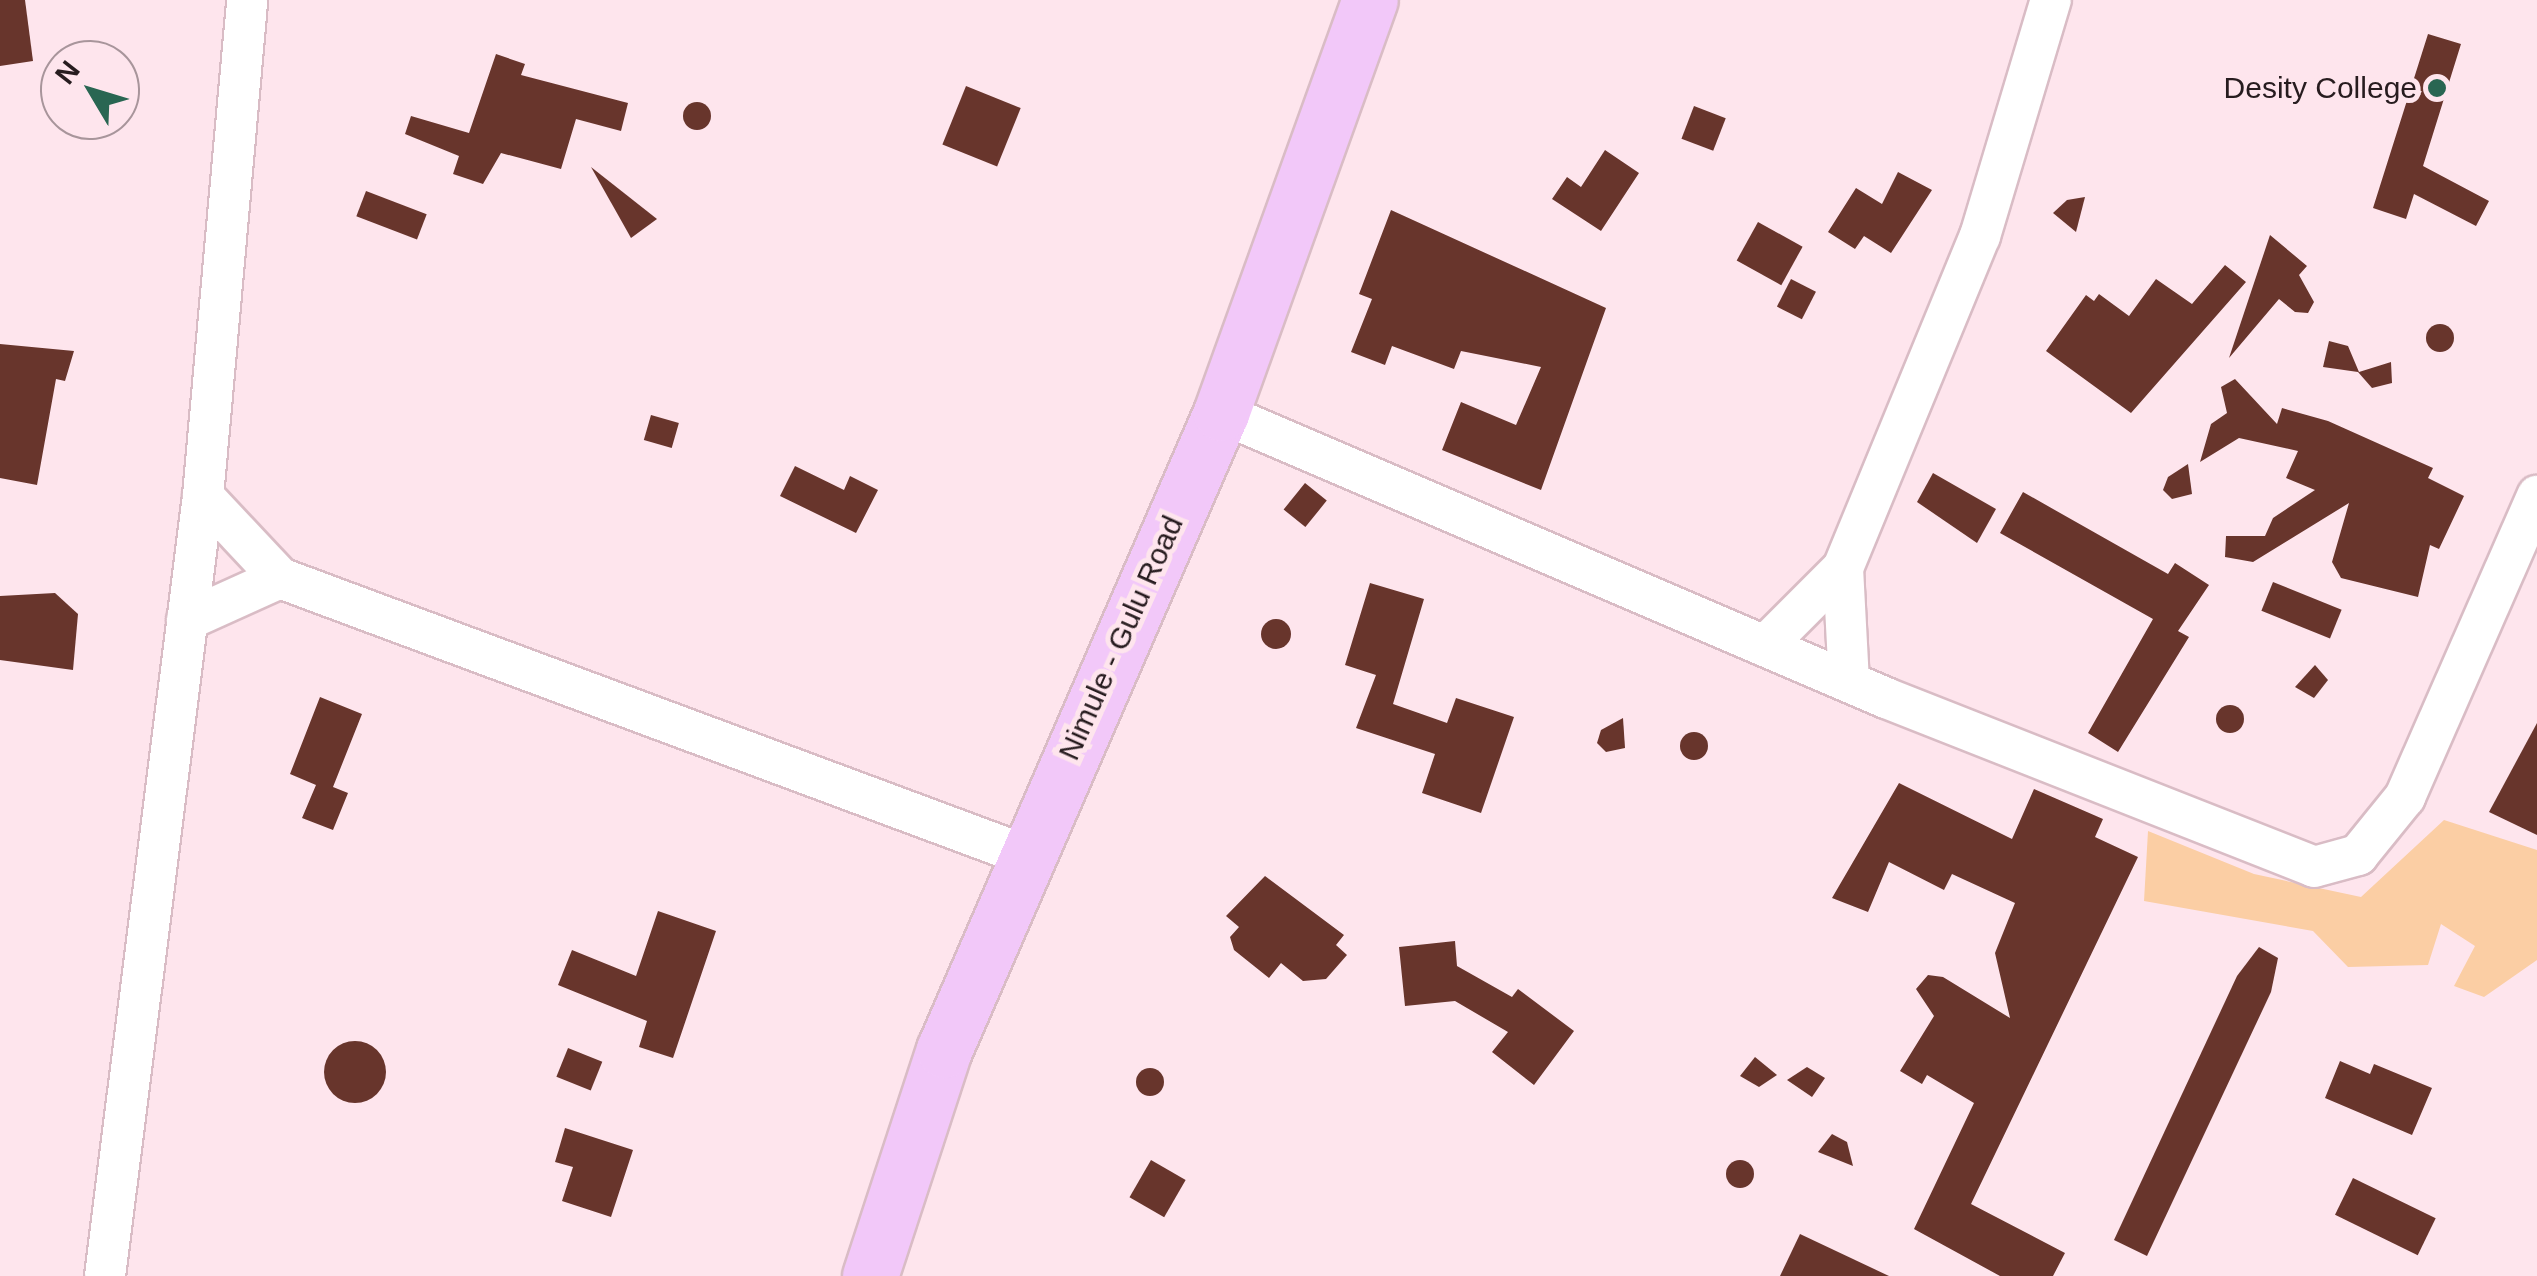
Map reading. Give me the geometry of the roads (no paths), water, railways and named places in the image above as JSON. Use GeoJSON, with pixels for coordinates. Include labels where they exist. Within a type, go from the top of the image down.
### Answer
{"type":"FeatureCollection","features":[{"type":"Feature","properties":{"kind":"main road","name":"Nimule - Gulu Road"},"geometry":{"type":"LineString","coordinates":[[870,1276],[944,1050],[1024,855],[1221,413],[1370,0]]}},
{"type":"Feature","properties":{"kind":"street"},"geometry":{"type":"LineString","coordinates":[[105,1276],[203,496],[247,0]]}},
{"type":"Feature","properties":{"kind":"street"},"geometry":{"type":"LineString","coordinates":[[1765,646],[1843,568],[1980,236],[2051,0]]}},
{"type":"Feature","properties":{"kind":"street"},"geometry":{"type":"LineString","coordinates":[[1221,413],[1849,682],[2288,862],[2336,866],[2380,835],[2404,797],[2537,496]]}},
{"type":"Feature","properties":{"kind":"street"},"geometry":{"type":"LineString","coordinates":[[203,496],[280,578],[1024,855]]}},
{"type":"Feature","properties":{"kind":"street"},"geometry":{"type":"LineString","coordinates":[[1843,568],[1849,682]]}},
{"type":"Feature","properties":{"kind":"street"},"geometry":{"type":"LineString","coordinates":[[188,620],[280,578]]}},
{"type":"Feature","properties":{"kind":"place","name":"Desity College"},"geometry":{"type":"Point","coordinates":[2437,88]}}]}
